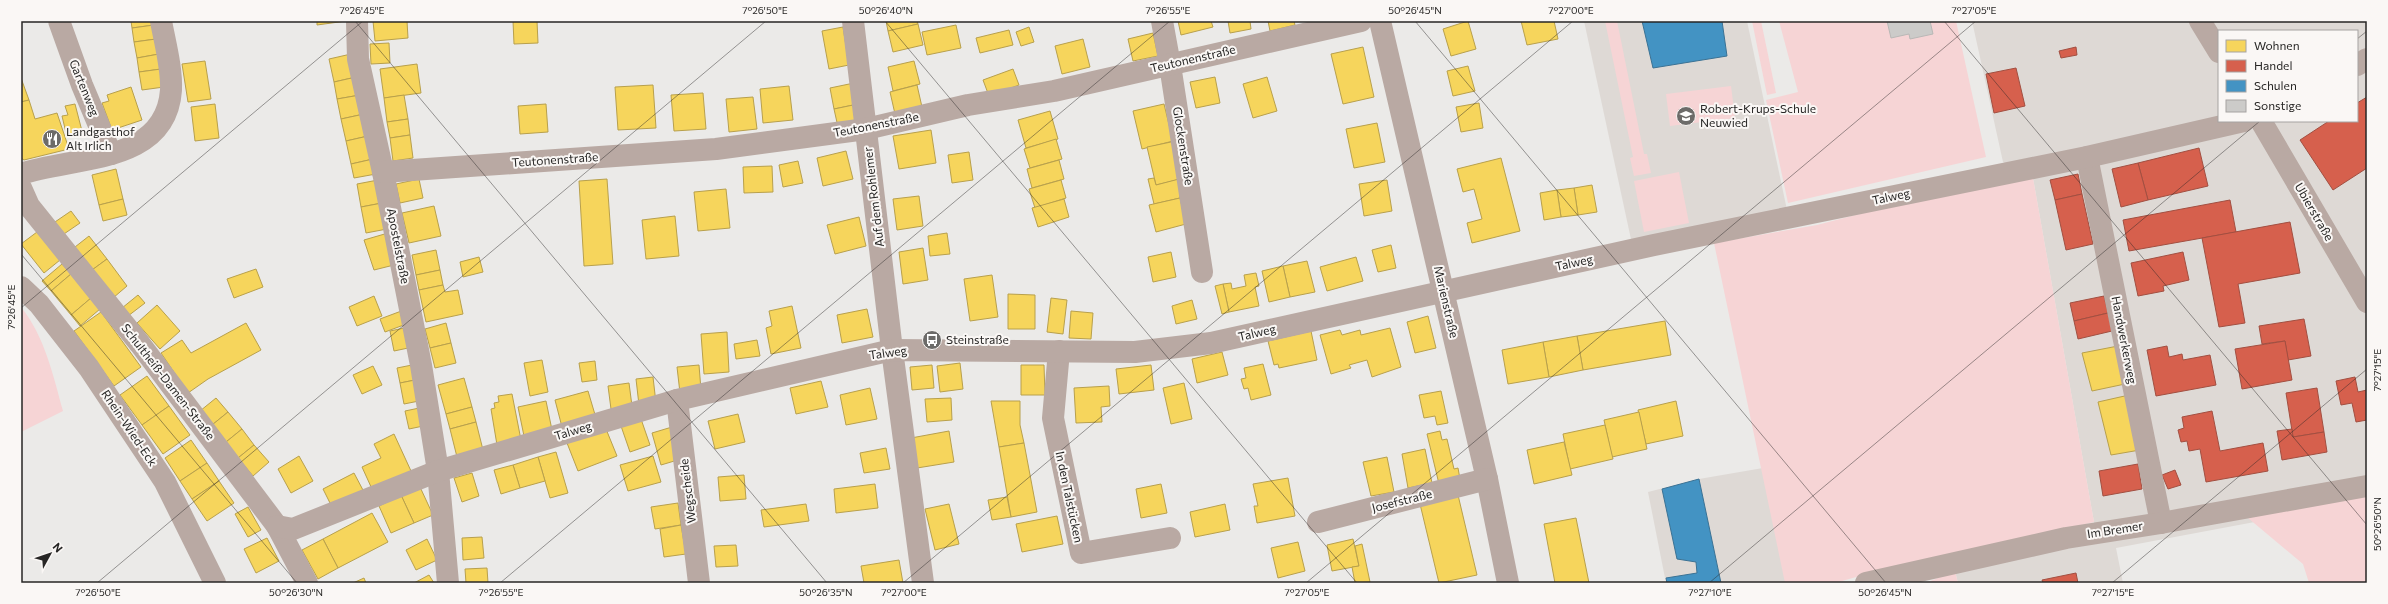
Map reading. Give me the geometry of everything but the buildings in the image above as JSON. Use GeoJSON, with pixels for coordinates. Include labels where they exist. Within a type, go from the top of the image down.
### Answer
{"type":"FeatureCollection","features":[{"type":"Feature","properties":{"kind":"street","name":"Gartenweg"},"geometry":{"type":"LineString","coordinates":[[59,21],[82,85],[111,154]]}},
{"type":"Feature","properties":{"kind":"street"},"geometry":{"type":"LineString","coordinates":[[21,174],[54,165],[111,154],[134,147],[144,141],[160,123],[165,113],[171,91],[171,80],[160,21]]}},
{"type":"Feature","properties":{"kind":"street","name":"Apostelstraße"},"geometry":{"type":"LineString","coordinates":[[357,21],[358,59],[383,172],[421,365],[438,471],[448,583]]}},
{"type":"Feature","properties":{"kind":"street","name":"Auf dem Rohlemer"},"geometry":{"type":"LineString","coordinates":[[853,21],[892,350]]}},
{"type":"Feature","properties":{"kind":"street","name":"Glockenstraße"},"geometry":{"type":"LineString","coordinates":[[1162,21],[1202,272]]}},
{"type":"Feature","properties":{"kind":"street","name":"Teutonenstraße"},"geometry":{"type":"LineString","coordinates":[[383,172],[716,149],[866,129],[968,105],[1054,91],[1361,21]]}},
{"type":"Feature","properties":{"kind":"street","name":"Marienstraße"},"geometry":{"type":"LineString","coordinates":[[1380,21],[1487,479],[1508,583]]}},
{"type":"Feature","properties":{"kind":"street"},"geometry":{"type":"LineString","coordinates":[[2200,21],[2218,50]]}},
{"type":"Feature","properties":{"kind":"street"},"geometry":{"type":"LineString","coordinates":[[2358,64],[2367,59]]}},
{"type":"Feature","properties":{"kind":"street","name":"Talweg"},"geometry":{"type":"LineString","coordinates":[[277,526],[293,529],[438,471],[677,400],[892,350],[962,349],[1060,352],[1134,352],[1211,343],[1654,245],[2087,157],[2240,122]]}},
{"type":"Feature","properties":{"kind":"street","name":"Ubierstraße"},"geometry":{"type":"LineString","coordinates":[[2262,122],[2367,302]]}},
{"type":"Feature","properties":{"kind":"street","name":"Handwerkerweg"},"geometry":{"type":"LineString","coordinates":[[2087,157],[2160,523]]}},
{"type":"Feature","properties":{"kind":"street","name":"Schultheiß-Damen-Straße"},"geometry":{"type":"LineString","coordinates":[[21,188],[28,206],[140,344],[277,526],[307,583]]}},
{"type":"Feature","properties":{"kind":"street","name":"Rhein-Wied-Eck"},"geometry":{"type":"LineString","coordinates":[[21,287],[39,304],[89,368],[161,476],[215,583]]}},
{"type":"Feature","properties":{"kind":"street"},"geometry":{"type":"LineString","coordinates":[[892,350],[923,583]]}},
{"type":"Feature","properties":{"kind":"street","name":"In den Talstücken"},"geometry":{"type":"LineString","coordinates":[[1060,352],[1053,418],[1081,553],[1170,538]]}},
{"type":"Feature","properties":{"kind":"street","name":"Wegscheide"},"geometry":{"type":"LineString","coordinates":[[677,400],[699,583]]}},
{"type":"Feature","properties":{"kind":"street","name":"Josefstraße"},"geometry":{"type":"LineString","coordinates":[[1318,522],[1487,479]]}},
{"type":"Feature","properties":{"kind":"street","name":"Im Bremer"},"geometry":{"type":"LineString","coordinates":[[1866,583],[2066,538],[2160,523],[2367,486]]}},
{"type":"Feature","properties":{"kind":"shaded area","name":"Robert-Krups-Schule Neuwied"},"geometry":{"type":"Polygon","coordinates":[[[1584,21],[1747,21],[1787,210],[1632,244],[1584,21]]]}},
{"type":"Feature","properties":{"kind":"shaded area"},"geometry":{"type":"Polygon","coordinates":[[[1605,21],[1617,21],[1644,154],[1647,154],[1651,173],[1634,176],[1630,158],[1633,157],[1605,21]]]}},
{"type":"Feature","properties":{"kind":"shaded area"},"geometry":{"type":"Polygon","coordinates":[[[1752,21],[1761,21],[1776,93],[1767,95],[1752,21]]]}},
{"type":"Feature","properties":{"kind":"shaded area"},"geometry":{"type":"Polygon","coordinates":[[[1779,21],[1956,21],[1986,157],[1788,203],[1766,100],[1798,92],[1779,21]]]}},
{"type":"Feature","properties":{"kind":"shaded area"},"geometry":{"type":"Polygon","coordinates":[[[1972,21],[2367,21],[2367,501],[2116,548],[2123,583],[1958,583],[1955,571],[2097,539],[2033,178],[2003,162],[1972,21]]]}},
{"type":"Feature","properties":{"kind":"shaded area"},"geometry":{"type":"Polygon","coordinates":[[[1731,86],[1735,118],[1670,126],[1666,94],[1731,86]]]}},
{"type":"Feature","properties":{"kind":"shaded area"},"geometry":{"type":"Polygon","coordinates":[[[1679,172],[1689,223],[1644,232],[1634,181],[1679,172]]]}},
{"type":"Feature","properties":{"kind":"shaded area"},"geometry":{"type":"Polygon","coordinates":[[[2033,178],[2094,522],[1990,548],[1895,566],[1835,583],[1785,583],[1714,243],[1817,225],[1917,199],[2033,178]]]}},
{"type":"Feature","properties":{"kind":"shaded area"},"geometry":{"type":"Polygon","coordinates":[[[21,307],[42,344],[52,370],[63,411],[21,432],[21,307]]]}},
{"type":"Feature","properties":{"kind":"shaded area"},"geometry":{"type":"Polygon","coordinates":[[[1763,468],[1786,583],[1666,583],[1648,492],[1699,479],[1763,468]]]}},
{"type":"Feature","properties":{"kind":"shaded area"},"geometry":{"type":"Polygon","coordinates":[[[2367,492],[2367,583],[2309,583],[2303,564],[2248,518],[2367,492]]]}},
{"type":"Feature","properties":{"kind":"shaded area"},"geometry":{"type":"Polygon","coordinates":[[[1955,571],[1958,583],[1928,583],[1928,582],[1955,571]]]}},
{"type":"Feature","properties":{"kind":"place","name":"Robert-Krups-Schule Neuwied"},"geometry":{"type":"Point","coordinates":[1686,116]}},
{"type":"Feature","properties":{"kind":"place","name":"Landgasthof Alt Irlich"},"geometry":{"type":"Point","coordinates":[52,139]}},
{"type":"Feature","properties":{"kind":"place","name":"Steinstraße"},"geometry":{"type":"Point","coordinates":[932,340]}}]}
